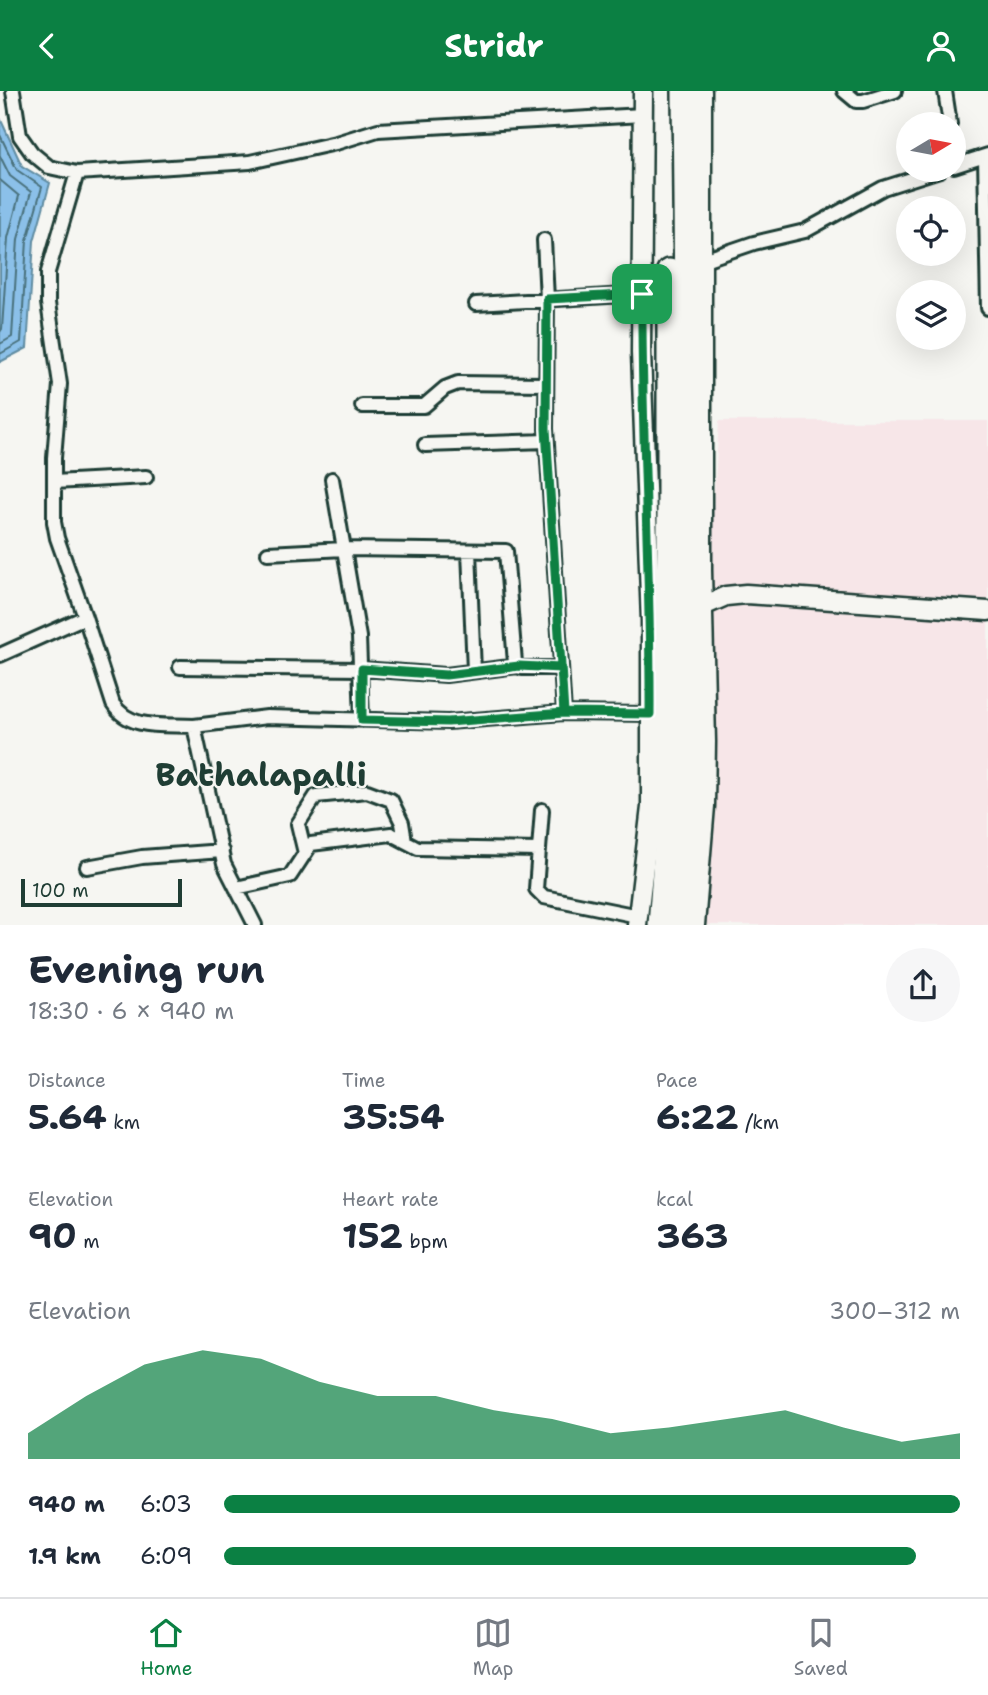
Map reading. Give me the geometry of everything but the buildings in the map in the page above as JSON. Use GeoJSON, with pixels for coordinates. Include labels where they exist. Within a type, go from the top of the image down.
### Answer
{"type":"FeatureCollection","features":[{"type":"Feature","properties":{"kind":"highway"},"geometry":{"type":"LineString","coordinates":[[660,925],[669,806],[670,91]]}},
{"type":"Feature","properties":{"kind":"highway"},"geometry":{"type":"LineString","coordinates":[[679,925],[689,781],[696,610],[684,91]]}},
{"type":"Feature","properties":{"kind":"highway"},"geometry":{"type":"LineString","coordinates":[[651,621],[668,643]]}},
{"type":"Feature","properties":{"kind":"street"},"geometry":{"type":"LineString","coordinates":[[13,91],[20,136],[32,153],[49,167],[77,173],[250,162],[377,131],[643,115]]}},
{"type":"Feature","properties":{"kind":"street"},"geometry":{"type":"LineString","coordinates":[[542,810],[536,889],[541,896],[638,921],[650,807],[651,621],[641,353],[643,91]]}},
{"type":"Feature","properties":{"kind":"street"},"geometry":{"type":"LineString","coordinates":[[695,925],[705,806],[706,742],[696,610],[702,91]]}},
{"type":"Feature","properties":{"kind":"street"},"geometry":{"type":"LineString","coordinates":[[845,91],[856,101],[895,91]]}},
{"type":"Feature","properties":{"kind":"street"},"geometry":{"type":"LineString","coordinates":[[946,91],[949,112]]}},
{"type":"Feature","properties":{"kind":"street"},"geometry":{"type":"LineString","coordinates":[[966,160],[986,156],[988,308]]}},
{"type":"Feature","properties":{"kind":"street"},"geometry":{"type":"LineString","coordinates":[[77,173],[48,272],[48,303],[60,384],[54,522],[57,538],[117,711],[135,723],[194,726],[267,717],[448,722],[564,713],[650,714]]}},
{"type":"Feature","properties":{"kind":"street"},"geometry":{"type":"LineString","coordinates":[[701,261],[754,243],[806,231],[883,188],[902,182]]}},
{"type":"Feature","properties":{"kind":"street"},"geometry":{"type":"LineString","coordinates":[[544,240],[547,299],[547,441],[564,713]]}},
{"type":"Feature","properties":{"kind":"street"},"geometry":{"type":"LineString","coordinates":[[475,304],[642,294]]}},
{"type":"Feature","properties":{"kind":"street"},"geometry":{"type":"LineString","coordinates":[[362,406],[424,406],[445,388],[458,383],[547,384]]}},
{"type":"Feature","properties":{"kind":"street"},"geometry":{"type":"LineString","coordinates":[[425,445],[547,441]]}},
{"type":"Feature","properties":{"kind":"street"},"geometry":{"type":"LineString","coordinates":[[54,482],[146,477]]}},
{"type":"Feature","properties":{"kind":"street"},"geometry":{"type":"LineString","coordinates":[[332,479],[362,669],[362,720]]}},
{"type":"Feature","properties":{"kind":"street"},"geometry":{"type":"LineString","coordinates":[[268,553],[344,549],[506,551],[515,663],[519,666]]}},
{"type":"Feature","properties":{"kind":"street"},"geometry":{"type":"LineString","coordinates":[[469,551],[474,671]]}},
{"type":"Feature","properties":{"kind":"street"},"geometry":{"type":"LineString","coordinates":[[696,610],[726,596],[746,594],[988,611]]}},
{"type":"Feature","properties":{"kind":"street"},"geometry":{"type":"LineString","coordinates":[[0,655],[85,617]]}},
{"type":"Feature","properties":{"kind":"street"},"geometry":{"type":"LineString","coordinates":[[180,667],[362,669],[446,675],[519,666],[561,668]]}},
{"type":"Feature","properties":{"kind":"street"},"geometry":{"type":"LineString","coordinates":[[194,726],[224,864],[255,925]]}},
{"type":"Feature","properties":{"kind":"street"},"geometry":{"type":"LineString","coordinates":[[305,853],[298,824],[316,796],[366,791],[391,800],[402,823],[405,841]]}},
{"type":"Feature","properties":{"kind":"street"},"geometry":{"type":"LineString","coordinates":[[236,888],[290,876],[311,844],[391,834],[418,848],[538,850]]}},
{"type":"Feature","properties":{"kind":"street"},"geometry":{"type":"LineString","coordinates":[[87,867],[142,856],[222,851]]}},
{"type":"Feature","properties":{"kind":"shaded area"},"geometry":{"type":"Polygon","coordinates":[[[719,421],[988,421],[988,925],[686,925],[719,421]]]}},
{"type":"Feature","properties":{"kind":"water"},"geometry":{"type":"Polygon","coordinates":[[[0,118],[22,166],[50,183],[34,241],[27,348],[0,362],[0,118]]]}},
{"type":"Feature","properties":{"kind":"district","name":"Bathalapalli"},"geometry":{"type":"Point","coordinates":[261,774]}},
{"type":"Feature","properties":{"kind":"route"},"geometry":{"type":"LineString","coordinates":[[642,294],[547,299],[546,429],[564,713],[448,722],[362,720],[362,669],[446,675],[519,666],[561,668],[564,713],[650,714],[651,621],[641,353],[642,294]]}}]}
